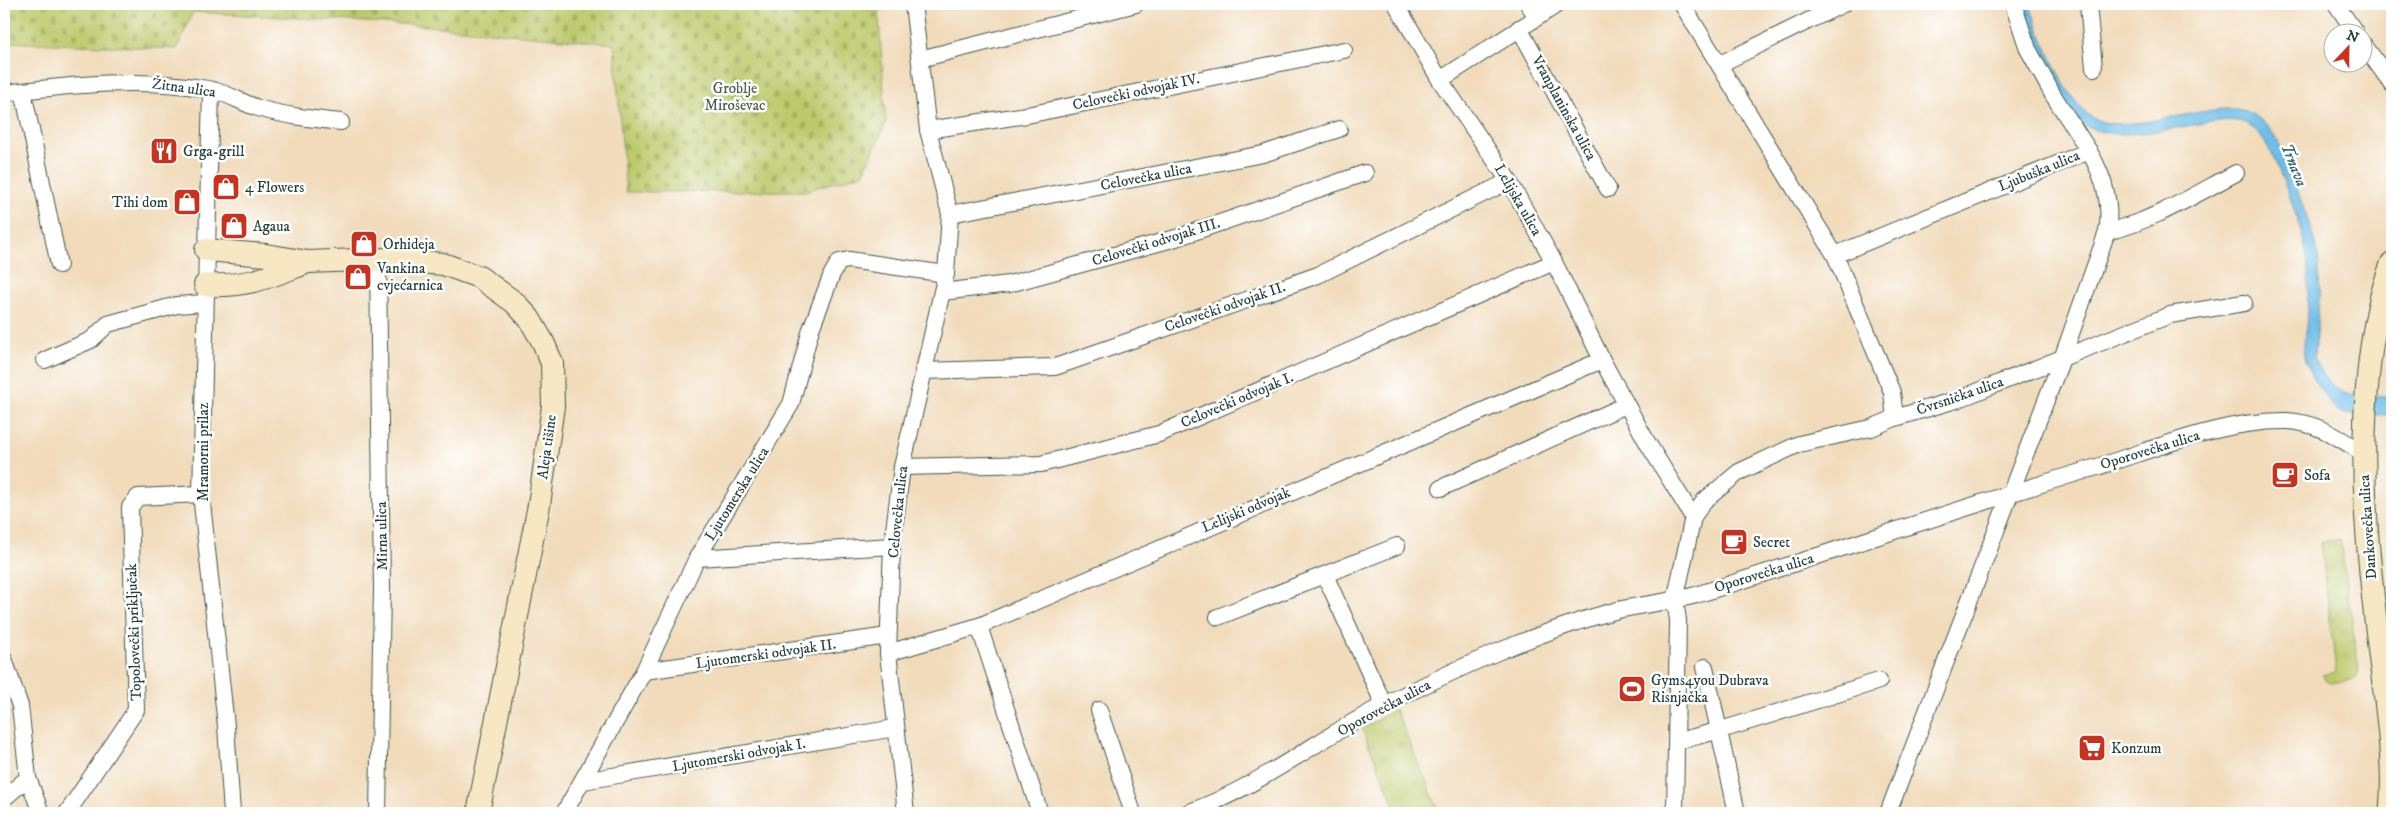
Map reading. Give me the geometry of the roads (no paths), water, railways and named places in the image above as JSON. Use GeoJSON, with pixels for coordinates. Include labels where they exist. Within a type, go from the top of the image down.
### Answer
{"type":"FeatureCollection","features":[{"type":"Feature","properties":{"kind":"street","name":"Celovečka ulica"},"geometry":{"type":"LineString","coordinates":[[906,813],[895,728],[888,644],[892,546],[902,467],[946,274],[950,214],[928,130],[913,4]]}},
{"type":"Feature","properties":{"kind":"street"},"geometry":{"type":"LineString","coordinates":[[920,59],[1136,4]]}},
{"type":"Feature","properties":{"kind":"street","name":"Lelijska ulica"},"geometry":{"type":"LineString","coordinates":[[1396,4],[1440,80],[1509,181],[1554,262],[1626,405],[1693,518]]}},
{"type":"Feature","properties":{"kind":"street"},"geometry":{"type":"LineString","coordinates":[[1440,80],[1519,28],[1533,10],[1558,4]]}},
{"type":"Feature","properties":{"kind":"street"},"geometry":{"type":"LineString","coordinates":[[1682,4],[1835,255],[1892,392],[1894,418]]}},
{"type":"Feature","properties":{"kind":"street"},"geometry":{"type":"LineString","coordinates":[[1720,64],[1843,4]]}},
{"type":"Feature","properties":{"kind":"street","name":"Ljubuška ulica"},"geometry":{"type":"LineString","coordinates":[[1835,255],[2089,151],[2053,95],[2028,49],[2013,4]]}},
{"type":"Feature","properties":{"kind":"street"},"geometry":{"type":"LineString","coordinates":[[2088,4],[2094,68]]}},
{"type":"Feature","properties":{"kind":"street"},"geometry":{"type":"LineString","coordinates":[[2336,4],[2348,22]]}},
{"type":"Feature","properties":{"kind":"street","name":"Vranplaninska ulica"},"geometry":{"type":"LineString","coordinates":[[1519,28],[1608,189]]}},
{"type":"Feature","properties":{"kind":"street","name":"Celovečki odvojak IV."},"geometry":{"type":"LineString","coordinates":[[928,130],[1027,115],[1344,50]]}},
{"type":"Feature","properties":{"kind":"street"},"geometry":{"type":"LineString","coordinates":[[2374,58],[2392,84]]}},
{"type":"Feature","properties":{"kind":"street","name":"Žitna ulica"},"geometry":{"type":"LineString","coordinates":[[4,94],[125,82],[160,83],[211,90],[260,108],[341,122]]}},
{"type":"Feature","properties":{"kind":"street","name":"Mramorni prilaz"},"geometry":{"type":"LineString","coordinates":[[211,90],[201,494],[226,726],[232,813]]}},
{"type":"Feature","properties":{"kind":"street"},"geometry":{"type":"LineString","coordinates":[[23,91],[59,265]]}},
{"type":"Feature","properties":{"kind":"street","name":"Celovečka ulica"},"geometry":{"type":"LineString","coordinates":[[950,214],[1262,154],[1339,129]]}},
{"type":"Feature","properties":{"kind":"street"},"geometry":{"type":"LineString","coordinates":[[1888,813],[2064,356],[2107,232],[2108,217],[2105,187],[2099,167],[2089,151]]}},
{"type":"Feature","properties":{"kind":"street","name":"Celovečki odvojak III."},"geometry":{"type":"LineString","coordinates":[[942,292],[1009,284],[1176,238],[1365,173]]}},
{"type":"Feature","properties":{"kind":"street"},"geometry":{"type":"LineString","coordinates":[[2107,232],[2152,217],[2236,174]]}},
{"type":"Feature","properties":{"kind":"street","name":"Celovečki odvojak II."},"geometry":{"type":"LineString","coordinates":[[923,371],[1055,366],[1318,274],[1509,181]]}},
{"type":"Feature","properties":{"kind":"street","name":"Aleja tišine"},"geometry":{"type":"LineString","coordinates":[[206,250],[266,255],[308,262],[412,259],[443,264],[479,277],[514,302],[529,318],[552,363],[553,406],[539,505],[478,813]]}},
{"type":"Feature","properties":{"kind":"street","name":"Mirna ulica"},"geometry":{"type":"LineString","coordinates":[[378,259],[382,589],[378,813]]}},
{"type":"Feature","properties":{"kind":"street","name":"Ljutomerska ulica"},"geometry":{"type":"LineString","coordinates":[[564,813],[644,671],[697,558],[791,404],[811,329],[832,274],[839,262],[849,260],[946,274]]}},
{"type":"Feature","properties":{"kind":"street","name":"Aleja tišine"},"geometry":{"type":"LineString","coordinates":[[205,294],[259,281],[308,262]]}},
{"type":"Feature","properties":{"kind":"street","name":"Celovečki odvojak I."},"geometry":{"type":"LineString","coordinates":[[902,467],[1040,464],[1159,434],[1554,262]]}},
{"type":"Feature","properties":{"kind":"street","name":"Dankovečka ulica"},"geometry":{"type":"LineString","coordinates":[[2391,807],[2390,725],[2366,538],[2363,453],[2366,392],[2376,316],[2392,263]]}},
{"type":"Feature","properties":{"kind":"street"},"geometry":{"type":"LineString","coordinates":[[44,360],[91,340],[108,324],[177,305],[205,294]]}},
{"type":"Feature","properties":{"kind":"street","name":"Čvrsnička ulica"},"geometry":{"type":"LineString","coordinates":[[1693,518],[1704,501],[1738,472],[1799,444],[1871,428],[1894,418],[1959,399],[2170,315],[2244,303]]}},
{"type":"Feature","properties":{"kind":"street","name":"Lelijski odvojak"},"geometry":{"type":"LineString","coordinates":[[888,644],[979,626],[1602,360]]}},
{"type":"Feature","properties":{"kind":"street"},"geometry":{"type":"LineString","coordinates":[[1440,488],[1626,405]]}},
{"type":"Feature","properties":{"kind":"street","name":"Oporovečka ulica"},"geometry":{"type":"LineString","coordinates":[[1187,813],[1205,807],[1261,778],[1384,705],[1466,666],[1558,629],[1619,610],[1676,601],[1908,528],[2010,493],[2225,428],[2251,423],[2290,421],[2314,426],[2363,453]]}},
{"type":"Feature","properties":{"kind":"street","name":"Topolovečki priključak"},"geometry":{"type":"LineString","coordinates":[[67,813],[136,710],[130,507],[138,497],[201,494]]}},
{"type":"Feature","properties":{"kind":"street"},"geometry":{"type":"LineString","coordinates":[[1675,813],[1678,741],[1678,620],[1676,601],[1693,518]]}},
{"type":"Feature","properties":{"kind":"street"},"geometry":{"type":"LineString","coordinates":[[697,558],[892,546]]}},
{"type":"Feature","properties":{"kind":"street"},"geometry":{"type":"LineString","coordinates":[[1218,617],[1397,546]]}},
{"type":"Feature","properties":{"kind":"street"},"geometry":{"type":"LineString","coordinates":[[1325,575],[1384,705]]}},
{"type":"Feature","properties":{"kind":"street"},"geometry":{"type":"LineString","coordinates":[[979,626],[1040,813]]}},
{"type":"Feature","properties":{"kind":"street","name":"Ljutomerski odvojak II."},"geometry":{"type":"LineString","coordinates":[[644,671],[888,644]]}},
{"type":"Feature","properties":{"kind":"street"},"geometry":{"type":"LineString","coordinates":[[4,659],[20,706],[28,778],[41,813]]}},
{"type":"Feature","properties":{"kind":"street"},"geometry":{"type":"LineString","coordinates":[[1705,667],[1721,730],[1737,813]]}},
{"type":"Feature","properties":{"kind":"street"},"geometry":{"type":"LineString","coordinates":[[1678,741],[1721,730],[1879,681]]}},
{"type":"Feature","properties":{"kind":"street"},"geometry":{"type":"LineString","coordinates":[[4,706],[20,706]]}},
{"type":"Feature","properties":{"kind":"street"},"geometry":{"type":"LineString","coordinates":[[1099,710],[1133,813]]}},
{"type":"Feature","properties":{"kind":"street","name":"Ljutomerski odvojak I."},"geometry":{"type":"LineString","coordinates":[[583,781],[895,728]]}},
{"type":"Feature","properties":{"kind":"street"},"geometry":{"type":"LineString","coordinates":[[4,798],[28,778]]}},
{"type":"Feature","properties":{"kind":"water"},"geometry":{"type":"Polygon","coordinates":[[[2018,4],[2029,4],[2047,50],[2063,82],[2082,109],[2093,118],[2106,123],[2123,124],[2221,109],[2236,109],[2251,113],[2263,122],[2273,134],[2288,163],[2316,245],[2319,263],[2319,303],[2314,356],[2317,364],[2332,385],[2340,391],[2363,397],[2392,397],[2392,415],[2341,413],[2316,383],[2309,370],[2304,353],[2308,267],[2302,233],[2274,159],[2258,134],[2245,123],[2230,120],[2141,133],[2108,133],[2094,130],[2082,123],[2071,113],[2062,100],[2044,68],[2018,4]]]}},
{"type":"Feature","properties":{"kind":"place","name":"Grga-grill"},"geometry":{"type":"Point","coordinates":[164,151]}},
{"type":"Feature","properties":{"kind":"place","name":"4 Flowers"},"geometry":{"type":"Point","coordinates":[226,187]}},
{"type":"Feature","properties":{"kind":"place","name":"Tihi dom"},"geometry":{"type":"Point","coordinates":[187,202]}},
{"type":"Feature","properties":{"kind":"place","name":"Agaua"},"geometry":{"type":"Point","coordinates":[234,226]}},
{"type":"Feature","properties":{"kind":"place","name":"Orhideja"},"geometry":{"type":"Point","coordinates":[364,244]}},
{"type":"Feature","properties":{"kind":"place","name":"Vankina cvjećarnica"},"geometry":{"type":"Point","coordinates":[358,277]}},
{"type":"Feature","properties":{"kind":"place","name":"Sofa"},"geometry":{"type":"Point","coordinates":[2285,475]}},
{"type":"Feature","properties":{"kind":"place","name":"Secret"},"geometry":{"type":"Point","coordinates":[1734,542]}},
{"type":"Feature","properties":{"kind":"place","name":"Gyms4you Dubrava Risnjačka"},"geometry":{"type":"Point","coordinates":[1632,689]}},
{"type":"Feature","properties":{"kind":"place","name":"Konzum"},"geometry":{"type":"Point","coordinates":[2092,748]}},
{"type":"Feature","properties":{"kind":"park label","name":"Groblje Miroševac"},"geometry":{"type":"Point","coordinates":[735,96]}},
{"type":"Feature","properties":{"kind":"water label","name":"Trnava"},"geometry":{"type":"Point","coordinates":[2294,165]}}]}
